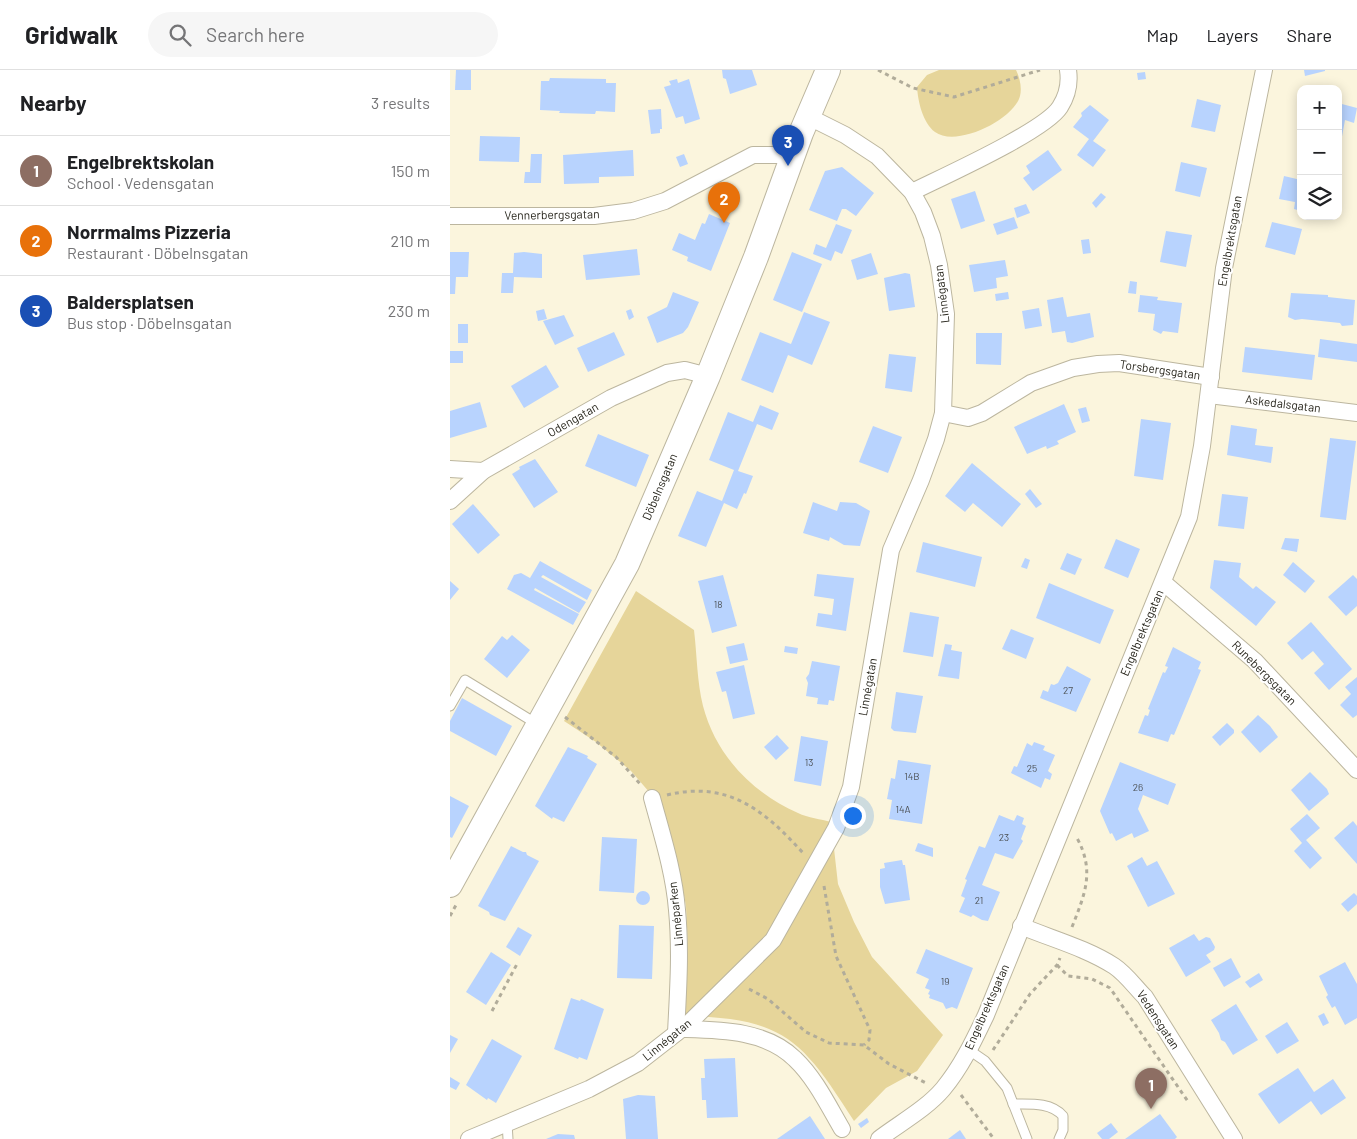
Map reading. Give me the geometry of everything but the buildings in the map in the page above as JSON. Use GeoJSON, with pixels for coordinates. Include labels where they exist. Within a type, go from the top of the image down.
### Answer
{"type":"FeatureCollection","features":[{"type":"Feature","properties":{"kind":"street","name":"Döbelnsgatan"},"geometry":{"type":"LineString","coordinates":[[450,885],[545,716],[627,564],[708,376],[828,70]]}},
{"type":"Feature","properties":{"kind":"street"},"geometry":{"type":"LineString","coordinates":[[912,192],[1000,148],[1035,128],[1059,109],[1068,90],[1068,70]]}},
{"type":"Feature","properties":{"kind":"street","name":"Engelbrektsgatan"},"geometry":{"type":"LineString","coordinates":[[879,1139],[931,1101],[943,1089],[969,1050],[986,1015],[1021,926],[1164,583],[1188,518],[1196,490],[1226,258],[1264,70]]}},
{"type":"Feature","properties":{"kind":"street","name":"Linnégatan"},"geometry":{"type":"LineString","coordinates":[[469,1139],[507,1131],[589,1089],[638,1063],[679,1031],[773,940],[836,828],[851,787],[891,550],[921,480],[943,413],[946,344],[944,296],[932,236],[923,212],[912,192],[877,156],[845,135],[808,117]]}},
{"type":"Feature","properties":{"kind":"street","name":"Vennerbergsgatan"},"geometry":{"type":"LineString","coordinates":[[450,216],[594,216],[633,211],[665,201],[753,156],[778,156],[792,159]]}},
{"type":"Feature","properties":{"kind":"street","name":"Torsbergsgatan"},"geometry":{"type":"LineString","coordinates":[[943,413],[968,418],[982,413],[1031,383],[1073,368],[1098,364],[1120,363],[1211,377]]}},
{"type":"Feature","properties":{"kind":"street","name":"Odengatan"},"geometry":{"type":"LineString","coordinates":[[450,502],[483,471],[611,398],[653,378],[685,370],[708,376]]}},
{"type":"Feature","properties":{"kind":"street","name":"Askedalsgatan"},"geometry":{"type":"LineString","coordinates":[[1209,395],[1357,413]]}},
{"type":"Feature","properties":{"kind":"street"},"geometry":{"type":"LineString","coordinates":[[450,469],[483,471]]}},
{"type":"Feature","properties":{"kind":"street","name":"Runebergsgatan"},"geometry":{"type":"LineString","coordinates":[[1164,583],[1255,660],[1354,759]]}},
{"type":"Feature","properties":{"kind":"street","name":"Linnéparken"},"geometry":{"type":"LineString","coordinates":[[652,798],[669,862],[677,908],[680,956],[679,1031]]}},
{"type":"Feature","properties":{"kind":"street","name":"Vedensgatan"},"geometry":{"type":"LineString","coordinates":[[1021,926],[1116,967],[1145,997],[1234,1139]]}},
{"type":"Feature","properties":{"kind":"street"},"geometry":{"type":"LineString","coordinates":[[679,1031],[738,1032],[768,1041],[794,1058],[812,1080],[842,1129]]}},
{"type":"Feature","properties":{"kind":"lane"},"geometry":{"type":"LineString","coordinates":[[450,706],[465,680],[545,716]]}},
{"type":"Feature","properties":{"kind":"lane"},"geometry":{"type":"LineString","coordinates":[[969,1050],[985,1061],[1007,1088],[1027,1139]]}},
{"type":"Feature","properties":{"kind":"lane"},"geometry":{"type":"LineString","coordinates":[[1013,1104],[1038,1104],[1056,1108],[1063,1116],[1063,1130],[1059,1139]]}},
{"type":"Feature","properties":{"kind":"path"},"geometry":{"type":"LineString","coordinates":[[878,70],[912,88],[954,97],[1040,70]]}},
{"type":"Feature","properties":{"kind":"path"},"geometry":{"type":"LineString","coordinates":[[545,716],[576,724],[616,757],[652,798]]}},
{"type":"Feature","properties":{"kind":"path"},"geometry":{"type":"LineString","coordinates":[[492,1011],[517,964]]}},
{"type":"Feature","properties":{"kind":"path"},"geometry":{"type":"LineString","coordinates":[[1057,964],[1068,976],[1092,978],[1110,988],[1192,1108]]}},
{"type":"Feature","properties":{"kind":"path"},"geometry":{"type":"LineString","coordinates":[[726,986],[755,990],[806,1032],[829,1043],[864,1045],[889,1064],[927,1084]]}},
{"type":"Feature","properties":{"kind":"path"},"geometry":{"type":"LineString","coordinates":[[961,1095],[994,1139]]}},
{"type":"Feature","properties":{"kind":"shaded area"},"geometry":{"type":"Polygon","coordinates":[[[939,70],[1016,70],[1019,76],[1020,96],[1007,114],[983,129],[970,134],[944,136],[935,132],[924,118],[917,87],[927,75],[939,70]]]}},
{"type":"Feature","properties":{"kind":"shaded area"},"geometry":{"type":"Polygon","coordinates":[[[636,591],[694,630],[698,678],[703,706],[709,724],[726,756],[751,783],[765,794],[802,815],[831,822],[838,884],[854,922],[872,957],[943,1035],[917,1071],[886,1088],[854,1121],[820,1071],[788,1039],[769,1029],[746,1022],[685,1016],[688,948],[686,906],[678,864],[663,808],[631,771],[596,742],[564,721],[636,591]]]}},
{"type":"Feature","properties":{"kind":"place","name":"Baldersplatsen"},"geometry":{"type":"Point","coordinates":[788,166]}},
{"type":"Feature","properties":{"kind":"place","name":"Norrmalms Pizzeria"},"geometry":{"type":"Point","coordinates":[724,223]}},
{"type":"Feature","properties":{"kind":"place","name":"Engelbrektskolan"},"geometry":{"type":"Point","coordinates":[1151,1109]}}]}
